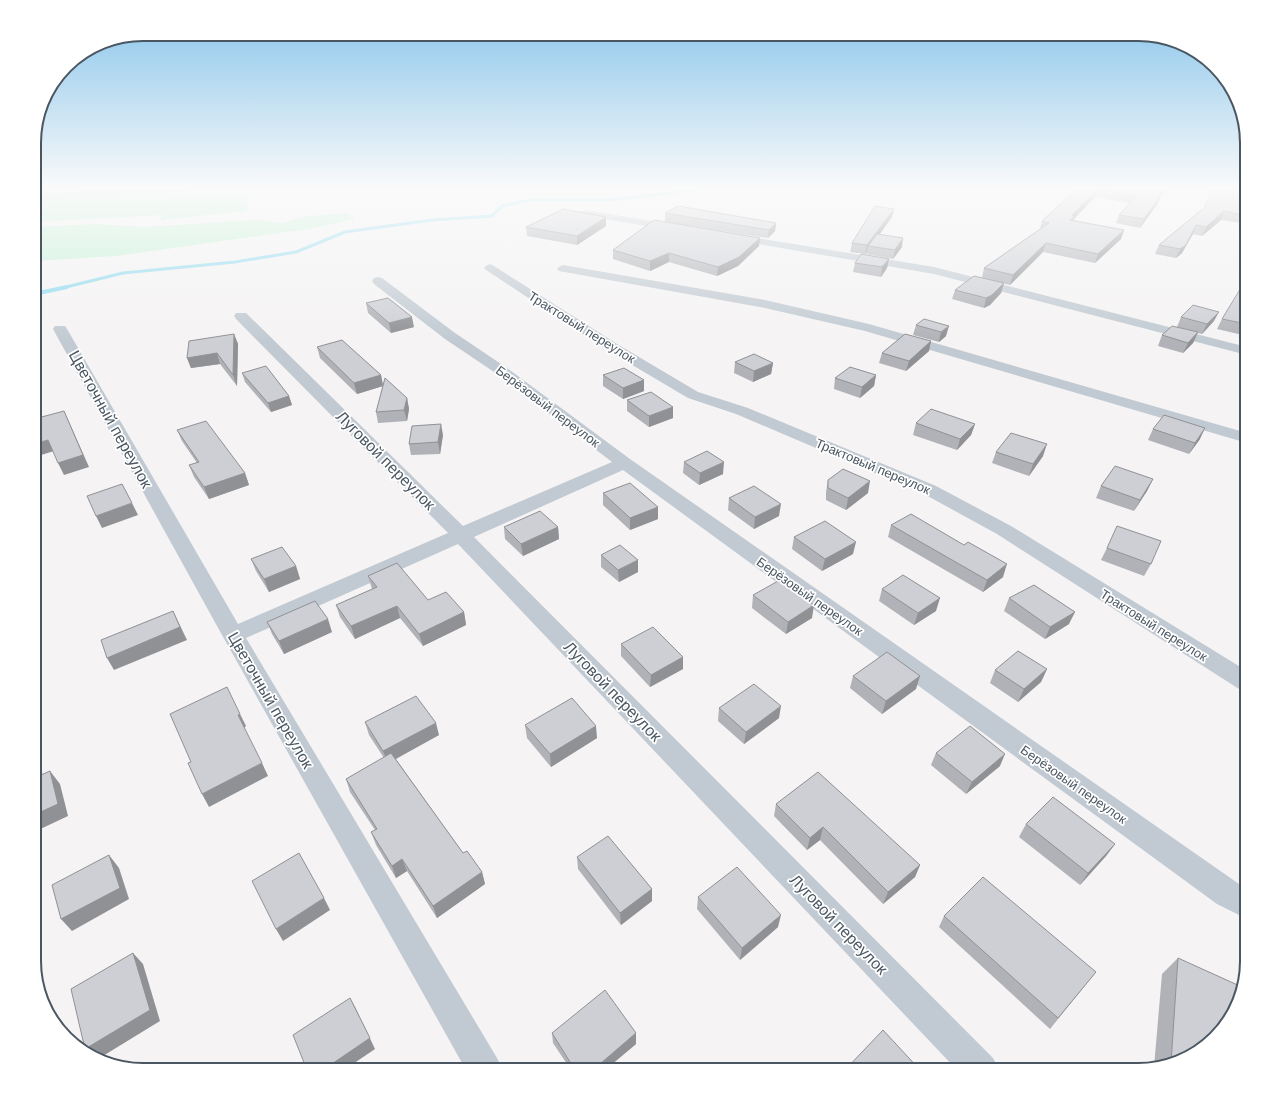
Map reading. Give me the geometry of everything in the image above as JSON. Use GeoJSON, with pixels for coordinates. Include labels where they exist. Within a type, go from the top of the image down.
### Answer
{"type":"FeatureCollection","features":[{"type":"Feature","properties":{"kind":"street"},"geometry":{"type":"LineString","coordinates":[[746,240],[934,271],[1240,350]]}},
{"type":"Feature","properties":{"kind":"street","name":"Трактовый переулок"},"geometry":{"type":"LineString","coordinates":[[490,268],[612,347],[693,395],[742,411],[923,487],[1004,530],[1240,679]]}},
{"type":"Feature","properties":{"kind":"street"},"geometry":{"type":"LineString","coordinates":[[563,269],[765,304],[869,328],[1240,436]]}},
{"type":"Feature","properties":{"kind":"street","name":"Берёзовый переулок"},"geometry":{"type":"LineString","coordinates":[[378,281],[450,336],[502,371],[624,463],[1228,894],[1240,900]]}},
{"type":"Feature","properties":{"kind":"street","name":"Луговой переулок"},"geometry":{"type":"LineString","coordinates":[[241,316],[460,534],[974,1063]]}},
{"type":"Feature","properties":{"kind":"street","name":"Цветочный переулок"},"geometry":{"type":"LineString","coordinates":[[60,329],[233,635],[481,1063]]}},
{"type":"Feature","properties":{"kind":"street"},"geometry":{"type":"LineString","coordinates":[[233,635],[624,463]]}},
{"type":"Feature","properties":{"kind":"green space"},"geometry":{"type":"Polygon","coordinates":[[[41,240],[233,240],[116,256],[41,261],[41,240]]]}},
{"type":"Feature","properties":{"kind":"building"},"geometry":{"type":"Polygon","coordinates":[[[627,240],[758,240],[739,257],[718,267],[669,253],[650,261],[613,250],[627,240]]]}},
{"type":"Feature","properties":{"kind":"building"},"geometry":{"type":"Polygon","coordinates":[[[854,240],[871,240],[867,245],[852,243],[854,240]]]}},
{"type":"Feature","properties":{"kind":"building"},"geometry":{"type":"Polygon","coordinates":[[[873,240],[902,240],[895,250],[868,246],[873,240]]]}},
{"type":"Feature","properties":{"kind":"building"},"geometry":{"type":"Polygon","coordinates":[[[1025,240],[1114,240],[1098,254],[1046,243],[1013,275],[984,268],[1025,240]]]}},
{"type":"Feature","properties":{"kind":"building"},"geometry":{"type":"Polygon","coordinates":[[[1166,240],[1189,240],[1186,245],[1180,249],[1159,245],[1166,240]]]}},
{"type":"Feature","properties":{"kind":"building"},"geometry":{"type":"Polygon","coordinates":[[[861,254],[889,259],[882,267],[855,263],[861,254]]]}},
{"type":"Feature","properties":{"kind":"building"},"geometry":{"type":"Polygon","coordinates":[[[974,276],[1004,283],[992,295],[986,298],[955,290],[974,276]]]}},
{"type":"Feature","properties":{"kind":"building"},"geometry":{"type":"Polygon","coordinates":[[[1240,289],[1240,323],[1222,319],[1240,289]]]}},
{"type":"Feature","properties":{"kind":"building"},"geometry":{"type":"Polygon","coordinates":[[[388,298],[412,317],[389,323],[366,303],[388,298]]]}},
{"type":"Feature","properties":{"kind":"building"},"geometry":{"type":"Polygon","coordinates":[[[1193,305],[1219,312],[1207,324],[1181,317],[1193,305]]]}},
{"type":"Feature","properties":{"kind":"building"},"geometry":{"type":"Polygon","coordinates":[[[924,319],[949,326],[941,332],[916,325],[924,319]]]}},
{"type":"Feature","properties":{"kind":"building"},"geometry":{"type":"Polygon","coordinates":[[[1172,326],[1198,332],[1188,343],[1162,335],[1172,326]]]}},
{"type":"Feature","properties":{"kind":"building"},"geometry":{"type":"Polygon","coordinates":[[[234,334],[233,375],[217,353],[187,358],[189,341],[234,334]]]}},
{"type":"Feature","properties":{"kind":"building"},"geometry":{"type":"Polygon","coordinates":[[[905,334],[931,341],[909,361],[882,353],[905,334]]]}},
{"type":"Feature","properties":{"kind":"building"},"geometry":{"type":"Polygon","coordinates":[[[342,340],[381,375],[354,383],[317,347],[342,340]]]}},
{"type":"Feature","properties":{"kind":"building"},"geometry":{"type":"Polygon","coordinates":[[[754,354],[773,363],[754,371],[735,362],[754,354]]]}},
{"type":"Feature","properties":{"kind":"building"},"geometry":{"type":"Polygon","coordinates":[[[266,366],[289,396],[268,403],[242,373],[266,366]]]}},
{"type":"Feature","properties":{"kind":"building"},"geometry":{"type":"Polygon","coordinates":[[[850,367],[876,375],[862,387],[835,378],[850,367]]]}},
{"type":"Feature","properties":{"kind":"building"},"geometry":{"type":"Polygon","coordinates":[[[624,368],[644,380],[623,388],[603,375],[624,368]]]}},
{"type":"Feature","properties":{"kind":"building"},"geometry":{"type":"Polygon","coordinates":[[[385,378],[407,398],[404,410],[376,412],[385,378]]]}},
{"type":"Feature","properties":{"kind":"building"},"geometry":{"type":"Polygon","coordinates":[[[651,392],[673,407],[649,416],[627,400],[651,392]]]}},
{"type":"Feature","properties":{"kind":"building"},"geometry":{"type":"Polygon","coordinates":[[[931,409],[975,424],[960,439],[916,423],[931,409]]]}},
{"type":"Feature","properties":{"kind":"building"},"geometry":{"type":"Polygon","coordinates":[[[64,411],[83,455],[58,463],[48,440],[41,442],[41,417],[64,411]]]}},
{"type":"Feature","properties":{"kind":"building"},"geometry":{"type":"Polygon","coordinates":[[[1164,415],[1205,428],[1195,443],[1153,429],[1164,415]]]}},
{"type":"Feature","properties":{"kind":"building"},"geometry":{"type":"Polygon","coordinates":[[[206,421],[245,473],[204,487],[189,465],[199,462],[177,430],[206,421]]]}},
{"type":"Feature","properties":{"kind":"building"},"geometry":{"type":"Polygon","coordinates":[[[441,424],[438,442],[409,444],[412,426],[441,424]]]}},
{"type":"Feature","properties":{"kind":"building"},"geometry":{"type":"Polygon","coordinates":[[[1011,433],[1047,444],[1033,464],[996,452],[1011,433]]]}},
{"type":"Feature","properties":{"kind":"building"},"geometry":{"type":"Polygon","coordinates":[[[707,451],[724,462],[700,473],[684,462],[707,451]]]}},
{"type":"Feature","properties":{"kind":"building"},"geometry":{"type":"Polygon","coordinates":[[[1115,466],[1153,479],[1140,500],[1101,486],[1115,466]]]}},
{"type":"Feature","properties":{"kind":"building"},"geometry":{"type":"Polygon","coordinates":[[[843,469],[870,481],[848,498],[828,488],[828,480],[843,469]]]}},
{"type":"Feature","properties":{"kind":"building"},"geometry":{"type":"Polygon","coordinates":[[[630,483],[658,507],[630,518],[603,493],[630,483]]]}},
{"type":"Feature","properties":{"kind":"building"},"geometry":{"type":"Polygon","coordinates":[[[122,484],[132,503],[96,516],[87,496],[122,484]]]}},
{"type":"Feature","properties":{"kind":"building"},"geometry":{"type":"Polygon","coordinates":[[[754,486],[781,504],[755,517],[729,498],[754,486]]]}},
{"type":"Feature","properties":{"kind":"building"},"geometry":{"type":"Polygon","coordinates":[[[540,511],[558,527],[521,544],[504,527],[540,511]]]}},
{"type":"Feature","properties":{"kind":"building"},"geometry":{"type":"Polygon","coordinates":[[[911,514],[964,545],[968,542],[1007,564],[987,580],[891,525],[911,514]]]}},
{"type":"Feature","properties":{"kind":"building"},"geometry":{"type":"Polygon","coordinates":[[[825,521],[856,542],[825,559],[794,537],[825,521]]]}},
{"type":"Feature","properties":{"kind":"building"},"geometry":{"type":"Polygon","coordinates":[[[1117,526],[1161,541],[1151,564],[1107,548],[1117,526]]]}},
{"type":"Feature","properties":{"kind":"building"},"geometry":{"type":"Polygon","coordinates":[[[620,545],[638,560],[618,570],[601,555],[620,545]]]}},
{"type":"Feature","properties":{"kind":"building"},"geometry":{"type":"Polygon","coordinates":[[[282,547],[296,566],[264,579],[251,559],[282,547]]]}},
{"type":"Feature","properties":{"kind":"building"},"geometry":{"type":"Polygon","coordinates":[[[397,563],[428,600],[446,592],[464,612],[419,634],[397,606],[351,626],[336,605],[377,587],[368,576],[397,563]]]}},
{"type":"Feature","properties":{"kind":"building"},"geometry":{"type":"Polygon","coordinates":[[[903,575],[940,598],[918,613],[882,589],[903,575]]]}},
{"type":"Feature","properties":{"kind":"building"},"geometry":{"type":"Polygon","coordinates":[[[780,580],[814,605],[788,622],[753,595],[780,580]]]}},
{"type":"Feature","properties":{"kind":"building"},"geometry":{"type":"Polygon","coordinates":[[[1034,585],[1075,612],[1050,627],[1009,598],[1034,585]]]}},
{"type":"Feature","properties":{"kind":"building"},"geometry":{"type":"Polygon","coordinates":[[[315,601],[328,619],[279,641],[267,622],[315,601]]]}},
{"type":"Feature","properties":{"kind":"building"},"geometry":{"type":"Polygon","coordinates":[[[173,611],[180,627],[107,658],[101,640],[173,611]]]}},
{"type":"Feature","properties":{"kind":"building"},"geometry":{"type":"Polygon","coordinates":[[[653,627],[683,657],[651,675],[621,644],[653,627]]]}},
{"type":"Feature","properties":{"kind":"building"},"geometry":{"type":"Polygon","coordinates":[[[1018,651],[1047,669],[1024,689],[995,670],[1018,651]]]}},
{"type":"Feature","properties":{"kind":"building"},"geometry":{"type":"Polygon","coordinates":[[[887,652],[920,676],[886,701],[853,676],[887,652]]]}},
{"type":"Feature","properties":{"kind":"building"},"geometry":{"type":"Polygon","coordinates":[[[754,684],[781,706],[746,732],[719,708],[754,684]]]}},
{"type":"Feature","properties":{"kind":"building"},"geometry":{"type":"Polygon","coordinates":[[[227,687],[240,714],[238,715],[262,763],[202,794],[188,763],[191,762],[170,714],[227,687]]]}},
{"type":"Feature","properties":{"kind":"building"},"geometry":{"type":"Polygon","coordinates":[[[416,696],[436,723],[383,751],[365,722],[416,696]]]}},
{"type":"Feature","properties":{"kind":"building"},"geometry":{"type":"Polygon","coordinates":[[[572,698],[596,726],[550,754],[525,725],[572,698]]]}},
{"type":"Feature","properties":{"kind":"building"},"geometry":{"type":"Polygon","coordinates":[[[970,726],[1005,754],[972,782],[936,753],[970,726]]]}},
{"type":"Feature","properties":{"kind":"building"},"geometry":{"type":"Polygon","coordinates":[[[391,753],[463,853],[467,851],[482,872],[433,906],[402,859],[392,866],[371,832],[377,829],[346,779],[391,753]]]}},
{"type":"Feature","properties":{"kind":"building"},"geometry":{"type":"Polygon","coordinates":[[[50,771],[58,804],[41,812],[41,775],[50,771]]]}},
{"type":"Feature","properties":{"kind":"building"},"geometry":{"type":"Polygon","coordinates":[[[818,772],[920,865],[888,892],[823,827],[810,838],[776,804],[818,772]]]}},
{"type":"Feature","properties":{"kind":"building"},"geometry":{"type":"Polygon","coordinates":[[[1053,797],[1115,844],[1088,873],[1026,824],[1053,797]]]}},
{"type":"Feature","properties":{"kind":"building"},"geometry":{"type":"Polygon","coordinates":[[[608,836],[652,889],[620,913],[577,857],[608,836]]]}},
{"type":"Feature","properties":{"kind":"building"},"geometry":{"type":"Polygon","coordinates":[[[299,853],[324,898],[276,929],[252,881],[299,853]]]}},
{"type":"Feature","properties":{"kind":"building"},"geometry":{"type":"Polygon","coordinates":[[[109,855],[120,888],[61,919],[52,885],[109,855]]]}},
{"type":"Feature","properties":{"kind":"building"},"geometry":{"type":"Polygon","coordinates":[[[737,867],[781,915],[742,948],[698,897],[737,867]]]}},
{"type":"Feature","properties":{"kind":"building"},"geometry":{"type":"Polygon","coordinates":[[[983,877],[1096,972],[1058,1018],[944,916],[983,877]]]}},
{"type":"Feature","properties":{"kind":"building"},"geometry":{"type":"Polygon","coordinates":[[[133,953],[150,1010],[88,1047],[84,1044],[71,989],[133,953]]]}},
{"type":"Feature","properties":{"kind":"building"},"geometry":{"type":"Polygon","coordinates":[[[1178,958],[1237,985],[1235,994],[1223,1018],[1215,1028],[1195,1046],[1171,1057],[1178,958]]]}},
{"type":"Feature","properties":{"kind":"building"},"geometry":{"type":"Polygon","coordinates":[[[605,990],[636,1033],[601,1063],[571,1063],[552,1033],[605,990]]]}},
{"type":"Feature","properties":{"kind":"building"},"geometry":{"type":"Polygon","coordinates":[[[350,998],[370,1038],[333,1063],[304,1063],[293,1035],[350,998]]]}},
{"type":"Feature","properties":{"kind":"building"},"geometry":{"type":"Polygon","coordinates":[[[883,1030],[914,1063],[852,1063],[883,1030]]]}},
{"type":"Feature","properties":{"kind":"waterway"},"geometry":{"type":"LineString","coordinates":[[62,288],[123,273],[235,262],[296,252],[327,240]]}},
{"type":"Feature","properties":{"kind":"waterway"},"geometry":{"type":"LineString","coordinates":[[41,293],[67,287]]}}]}
